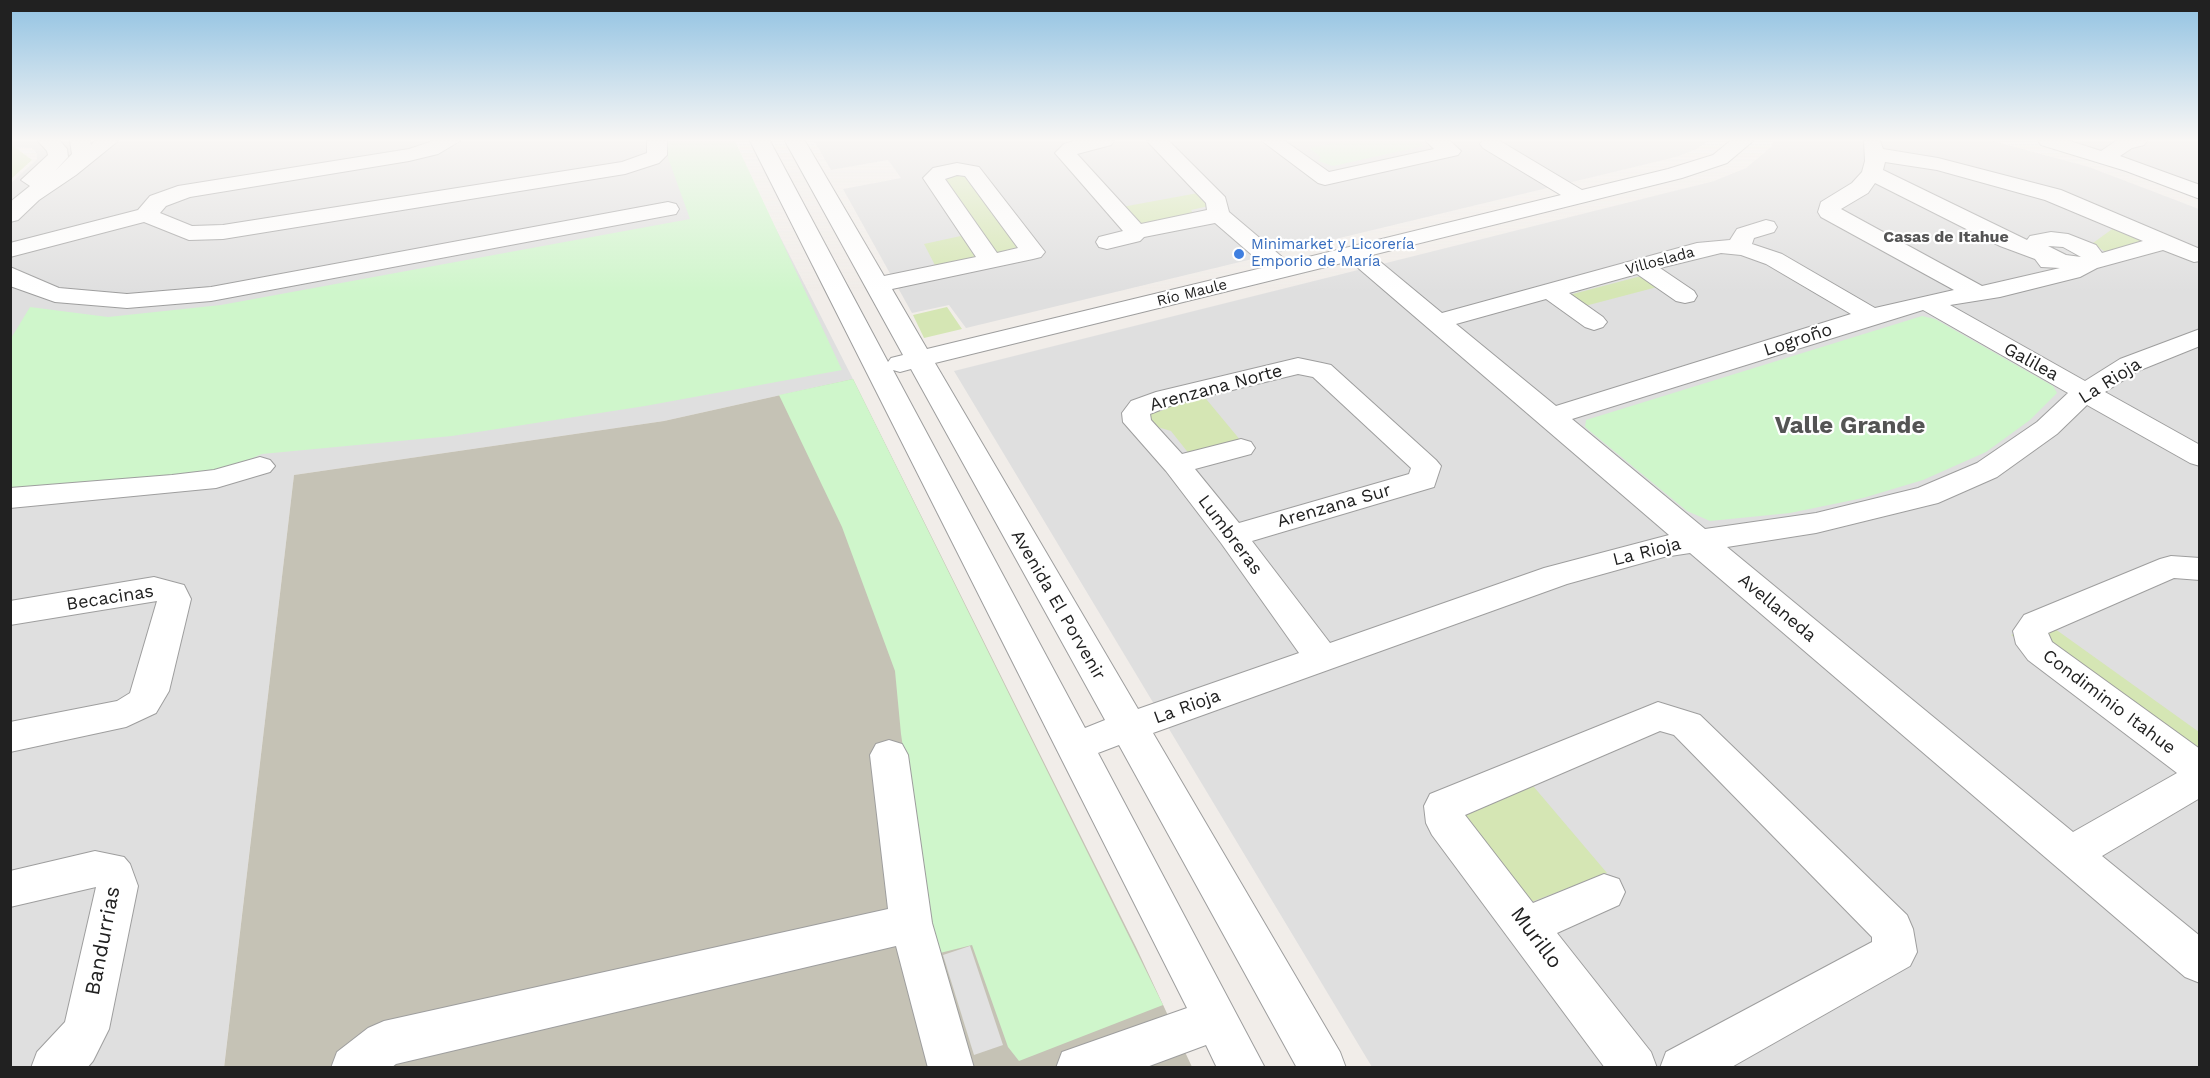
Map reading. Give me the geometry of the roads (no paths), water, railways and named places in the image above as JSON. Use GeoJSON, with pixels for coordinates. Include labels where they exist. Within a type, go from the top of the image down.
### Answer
{"type":"FeatureCollection","features":[{"type":"Feature","properties":{"kind":"street"},"geometry":{"type":"LineString","coordinates":[[10,215],[37,191]]}},
{"type":"Feature","properties":{"kind":"street"},"geometry":{"type":"LineString","coordinates":[[10,250],[146,215],[158,201],[185,191]]}},
{"type":"Feature","properties":{"kind":"street"},"geometry":{"type":"LineString","coordinates":[[146,215],[189,233],[232,231],[480,191]]}},
{"type":"Feature","properties":{"kind":"street"},"geometry":{"type":"LineString","coordinates":[[786,191],[1242,1068]]}},
{"type":"Feature","properties":{"kind":"street","name":"Avenida El Porvenir"},"geometry":{"type":"LineString","coordinates":[[824,191],[1323,1068]]}},
{"type":"Feature","properties":{"kind":"street"},"geometry":{"type":"LineString","coordinates":[[943,191],[990,260]]}},
{"type":"Feature","properties":{"kind":"street"},"geometry":{"type":"LineString","coordinates":[[878,285],[1033,252],[987,191]]}},
{"type":"Feature","properties":{"kind":"street"},"geometry":{"type":"LineString","coordinates":[[1099,191],[1136,232]]}},
{"type":"Feature","properties":{"kind":"street"},"geometry":{"type":"LineString","coordinates":[[1206,191],[1217,202],[1218,214],[1283,270]]}},
{"type":"Feature","properties":{"kind":"street"},"geometry":{"type":"LineString","coordinates":[[1553,191],[1569,200]]}},
{"type":"Feature","properties":{"kind":"street","name":"Río Maule"},"geometry":{"type":"LineString","coordinates":[[878,370],[1604,191]]}},
{"type":"Feature","properties":{"kind":"street"},"geometry":{"type":"LineString","coordinates":[[1855,191],[1829,207],[1828,212],[1977,293]]}},
{"type":"Feature","properties":{"kind":"street"},"geometry":{"type":"LineString","coordinates":[[1928,191],[2046,265]]}},
{"type":"Feature","properties":{"kind":"street"},"geometry":{"type":"LineString","coordinates":[[2037,191],[2082,206],[2194,255]]}},
{"type":"Feature","properties":{"kind":"street"},"geometry":{"type":"LineString","coordinates":[[10,274],[20,282],[44,290],[88,299],[127,301],[212,294],[668,209]]}},
{"type":"Feature","properties":{"kind":"street"},"geometry":{"type":"LineString","coordinates":[[1107,242],[1132,236],[1136,232],[1218,214]]}},
{"type":"Feature","properties":{"kind":"street"},"geometry":{"type":"LineString","coordinates":[[2075,244],[2111,219]]}},
{"type":"Feature","properties":{"kind":"street"},"geometry":{"type":"LineString","coordinates":[[1738,248],[1745,234],[1766,227]]}},
{"type":"Feature","properties":{"kind":"street"},"geometry":{"type":"LineString","coordinates":[[2046,265],[2035,246],[2038,241],[2051,239],[2075,244],[2093,254],[2094,259],[2090,262]]}},
{"type":"Feature","properties":{"kind":"street","name":"Logroño"},"geometry":{"type":"LineString","coordinates":[[1551,417],[1872,316],[1926,302],[2022,285],[2046,265],[2072,272],[2090,262],[2118,257],[2164,242]]}},
{"type":"Feature","properties":{"kind":"street","name":"Villoslada"},"geometry":{"type":"LineString","coordinates":[[1437,322],[1705,248],[1738,248],[1782,264],[1872,316]]}},
{"type":"Feature","properties":{"kind":"street","name":"Avellaneda"},"geometry":{"type":"LineString","coordinates":[[1355,253],[2199,963]]}},
{"type":"Feature","properties":{"kind":"street"},"geometry":{"type":"LineString","coordinates":[[1641,266],[1685,296]]}},
{"type":"Feature","properties":{"kind":"street"},"geometry":{"type":"LineString","coordinates":[[10,300],[24,293],[44,290]]}},
{"type":"Feature","properties":{"kind":"street"},"geometry":{"type":"LineString","coordinates":[[1550,291],[1594,322]]}},
{"type":"Feature","properties":{"kind":"street","name":"Galilea"},"geometry":{"type":"LineString","coordinates":[[1926,302],[2199,456]]}},
{"type":"Feature","properties":{"kind":"street","name":"La Rioja"},"geometry":{"type":"LineString","coordinates":[[1075,746],[1556,576],[1664,546],[1816,523],[1879,509],[1943,490],[1987,470],[2047,428],[2085,392],[2129,365],[2199,338]]}},
{"type":"Feature","properties":{"kind":"street","name":"Arenzana Norte"},"geometry":{"type":"LineString","coordinates":[[1136,414],[1141,407],[1166,398],[1298,366],[1322,371],[1426,466]]}},
{"type":"Feature","properties":{"kind":"street","name":"Lumbreras"},"geometry":{"type":"LineString","coordinates":[[1136,414],[1137,422],[1176,465],[1232,536],[1322,658]]}},
{"type":"Feature","properties":{"kind":"street"},"geometry":{"type":"LineString","coordinates":[[1176,465],[1241,448]]}},
{"type":"Feature","properties":{"kind":"street"},"geometry":{"type":"LineString","coordinates":[[10,498],[183,484],[216,479],[260,466]]}},
{"type":"Feature","properties":{"kind":"street","name":"Arenzana Sur"},"geometry":{"type":"LineString","coordinates":[[1232,536],[1423,480],[1426,466]]}},
{"type":"Feature","properties":{"kind":"street","name":"Condiminio Itahue"},"geometry":{"type":"LineString","coordinates":[[2199,569],[2171,567],[2036,624],[2030,631],[2033,644],[2040,651],[2199,770]]}},
{"type":"Feature","properties":{"kind":"street","name":"Becacinas"},"geometry":{"type":"LineString","coordinates":[[10,614],[154,589],[172,593],[174,599],[151,691],[142,703],[126,713],[10,737]]}},
{"type":"Feature","properties":{"kind":"street","name":"Murillo"},"geometry":{"type":"LineString","coordinates":[[1635,1068],[1446,823],[1444,806],[1658,716],[1687,725],[1892,929],[1895,952],[1683,1068]]}},
{"type":"Feature","properties":{"kind":"street"},"geometry":{"type":"LineString","coordinates":[[889,755],[911,923],[951,1068]]}},
{"type":"Feature","properties":{"kind":"street"},"geometry":{"type":"LineString","coordinates":[[2070,854],[2199,779]]}},
{"type":"Feature","properties":{"kind":"street","name":"Bandurrias"},"geometry":{"type":"LineString","coordinates":[[10,889],[94,869],[109,870],[115,877],[117,886],[86,1029],[77,1045],[54,1068]]}},
{"type":"Feature","properties":{"kind":"street"},"geometry":{"type":"LineString","coordinates":[[1527,926],[1604,892]]}},
{"type":"Feature","properties":{"kind":"street"},"geometry":{"type":"LineString","coordinates":[[354,1068],[384,1044],[911,923]]}},
{"type":"Feature","properties":{"kind":"street"},"geometry":{"type":"LineString","coordinates":[[1080,1067],[1217,1019]]}},
{"type":"Feature","properties":{"kind":"place","name":"Minimarket y Licorería Emporio de María"},"geometry":{"type":"Point","coordinates":[1239,254]}},
{"type":"Feature","properties":{"kind":"district","name":"Casas de Itahue"},"geometry":{"type":"Point","coordinates":[1946,237]}},
{"type":"Feature","properties":{"kind":"district","name":"Valle Grande"},"geometry":{"type":"Point","coordinates":[1850,426]}}]}
